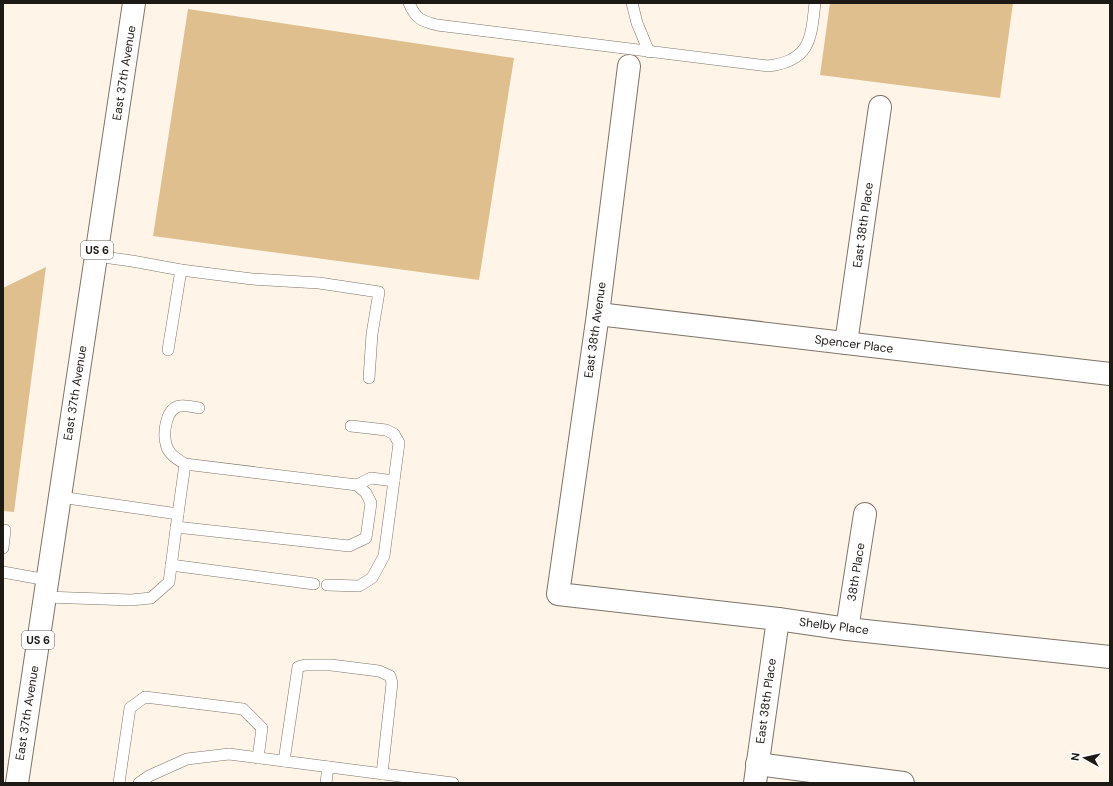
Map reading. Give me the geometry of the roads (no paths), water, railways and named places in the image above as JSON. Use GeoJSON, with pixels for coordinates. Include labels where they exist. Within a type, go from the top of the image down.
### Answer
{"type":"FeatureCollection","features":[{"type":"Feature","properties":{"kind":"street","name":"East 37th Avenue"},"geometry":{"type":"LineString","coordinates":[[17,783],[134,3]]}},
{"type":"Feature","properties":{"kind":"street","name":"East 38th Avenue"},"geometry":{"type":"LineString","coordinates":[[558,594],[598,314],[629,66]]}},
{"type":"Feature","properties":{"kind":"street","name":"East 38th Place"},"geometry":{"type":"LineString","coordinates":[[846,343],[880,108]]}},
{"type":"Feature","properties":{"kind":"street","name":"Spencer Place"},"geometry":{"type":"LineString","coordinates":[[598,314],[1110,374]]}},
{"type":"Feature","properties":{"kind":"street","name":"38th Place"},"geometry":{"type":"LineString","coordinates":[[847,629],[865,514]]}},
{"type":"Feature","properties":{"kind":"street","name":"Shelby Place"},"geometry":{"type":"LineString","coordinates":[[558,594],[778,619],[847,629],[1110,657]]}},
{"type":"Feature","properties":{"kind":"street","name":"East 38th Place"},"geometry":{"type":"LineString","coordinates":[[756,773],[778,619]]}},
{"type":"Feature","properties":{"kind":"street"},"geometry":{"type":"LineString","coordinates":[[756,773],[903,783]]}},
{"type":"Feature","properties":{"kind":"lane"},"geometry":{"type":"LineString","coordinates":[[409,3],[413,13],[424,22],[437,25],[768,66],[778,65],[795,57],[807,46],[811,36],[815,3]]}},
{"type":"Feature","properties":{"kind":"lane"},"geometry":{"type":"LineString","coordinates":[[632,3],[637,23],[649,52]]}},
{"type":"Feature","properties":{"kind":"lane"},"geometry":{"type":"LineString","coordinates":[[96,256],[181,270],[252,279],[319,283],[379,292],[372,334],[369,378]]}},
{"type":"Feature","properties":{"kind":"lane"},"geometry":{"type":"LineString","coordinates":[[168,350],[181,270]]}},
{"type":"Feature","properties":{"kind":"lane"},"geometry":{"type":"LineString","coordinates":[[199,408],[179,406],[172,411],[168,419],[166,445],[173,457],[185,464],[357,485],[371,478],[394,481]]}},
{"type":"Feature","properties":{"kind":"lane"},"geometry":{"type":"LineString","coordinates":[[327,585],[359,586],[372,578],[384,556],[399,443],[394,434],[386,430],[351,426]]}},
{"type":"Feature","properties":{"kind":"lane"},"geometry":{"type":"LineString","coordinates":[[3,572],[46,588],[131,600],[151,598],[169,582],[185,464]]}},
{"type":"Feature","properties":{"kind":"lane"},"geometry":{"type":"LineString","coordinates":[[176,527],[349,546],[366,538],[369,521],[371,503],[366,493],[357,485]]}},
{"type":"Feature","properties":{"kind":"lane"},"geometry":{"type":"LineString","coordinates":[[60,497],[178,514]]}},
{"type":"Feature","properties":{"kind":"lane"},"geometry":{"type":"LineString","coordinates":[[3,530],[5,530],[3,548]]}},
{"type":"Feature","properties":{"kind":"lane"},"geometry":{"type":"LineString","coordinates":[[171,565],[314,584]]}},
{"type":"Feature","properties":{"kind":"lane"},"geometry":{"type":"LineString","coordinates":[[284,761],[298,667],[305,665],[331,665],[380,671],[390,676],[392,683],[382,774]]}},
{"type":"Feature","properties":{"kind":"lane"},"geometry":{"type":"LineString","coordinates":[[119,783],[130,708],[145,698],[243,709],[262,728],[258,758]]}},
{"type":"Feature","properties":{"kind":"lane"},"geometry":{"type":"LineString","coordinates":[[139,783],[149,776],[187,759],[229,754],[453,783]]}},
{"type":"Feature","properties":{"kind":"lane"},"geometry":{"type":"LineString","coordinates":[[326,783],[328,767]]}}]}
